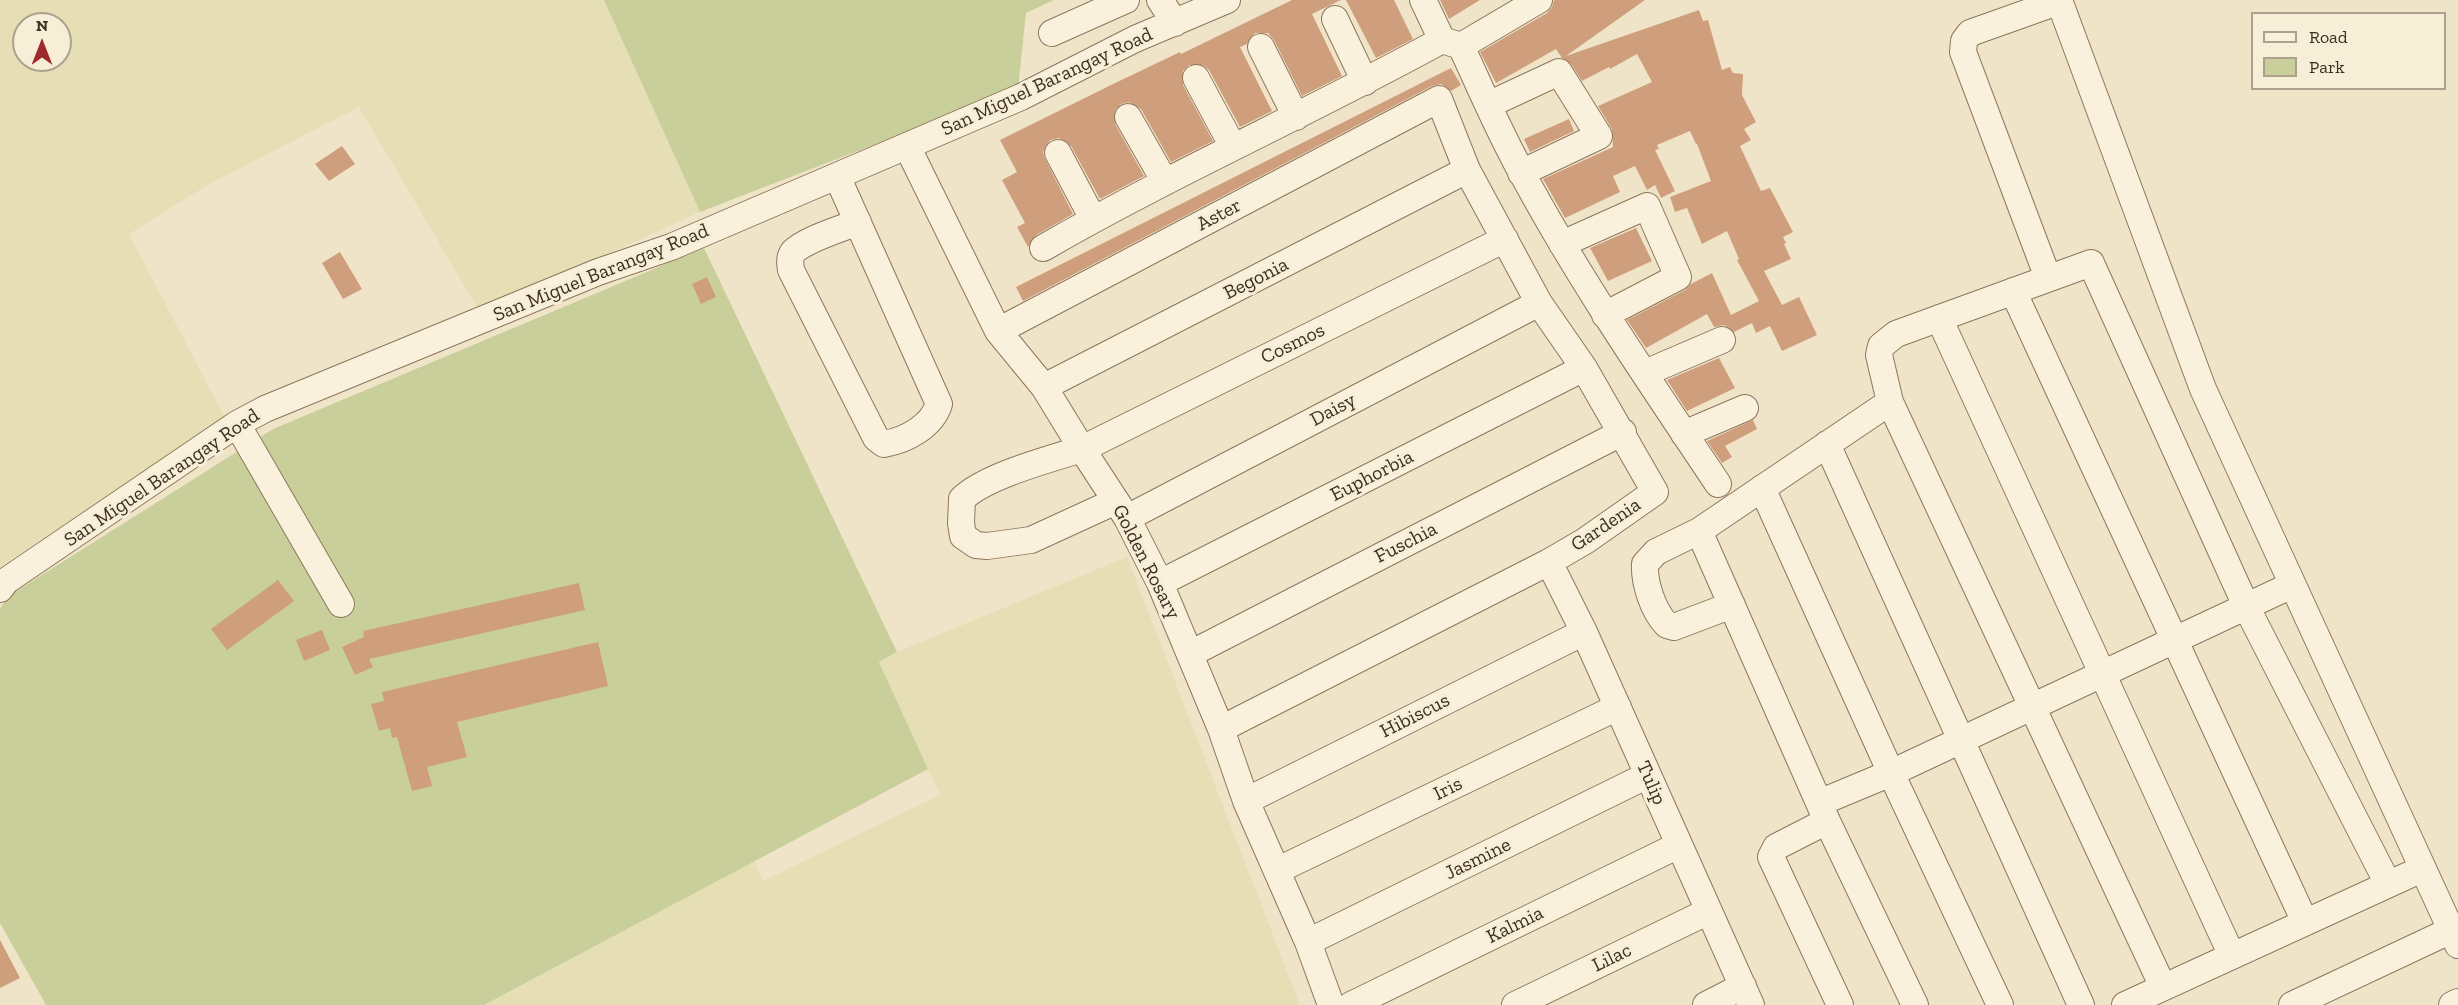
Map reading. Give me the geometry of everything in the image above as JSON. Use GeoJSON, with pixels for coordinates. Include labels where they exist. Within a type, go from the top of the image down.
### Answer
{"type":"FeatureCollection","features":[{"type":"Feature","properties":{"kind":"street"},"geometry":{"type":"LineString","coordinates":[[1052,33],[1126,0]]}},
{"type":"Feature","properties":{"kind":"street"},"geometry":{"type":"LineString","coordinates":[[1160,0],[1175,23]]}},
{"type":"Feature","properties":{"kind":"street","name":"San Miguel Barangay Road"},"geometry":{"type":"LineString","coordinates":[[0,589],[6,581],[237,424],[265,409],[598,272],[671,247],[1021,97],[1135,39],[1227,0]]}},
{"type":"Feature","properties":{"kind":"street"},"geometry":{"type":"LineString","coordinates":[[1423,0],[1452,43],[1488,105],[1521,173],[1605,315],[1718,484]]}},
{"type":"Feature","properties":{"kind":"street"},"geometry":{"type":"LineString","coordinates":[[1043,248],[1092,219],[1233,147],[1539,0]]}},
{"type":"Feature","properties":{"kind":"street"},"geometry":{"type":"LineString","coordinates":[[2048,278],[1963,52],[1964,41],[1970,33],[2060,0],[2203,389],[2422,869],[2455,934],[2292,1005]]}},
{"type":"Feature","properties":{"kind":"street"},"geometry":{"type":"LineString","coordinates":[[1335,19],[1365,82]]}},
{"type":"Feature","properties":{"kind":"street"},"geometry":{"type":"LineString","coordinates":[[1261,47],[1296,117]]}},
{"type":"Feature","properties":{"kind":"street"},"geometry":{"type":"LineString","coordinates":[[1488,105],[1559,72],[1599,136],[1521,173]]}},
{"type":"Feature","properties":{"kind":"street"},"geometry":{"type":"LineString","coordinates":[[1196,78],[1233,147]]}},
{"type":"Feature","properties":{"kind":"street","name":"Gardenia"},"geometry":{"type":"LineString","coordinates":[[1221,729],[1549,562],[1585,541],[1655,492],[1623,432],[1584,368],[1539,303],[1467,170],[1439,99]]}},
{"type":"Feature","properties":{"kind":"street","name":"Aster"},"geometry":{"type":"LineString","coordinates":[[998,331],[1439,99]]}},
{"type":"Feature","properties":{"kind":"street"},"geometry":{"type":"LineString","coordinates":[[1128,117],[1165,182]]}},
{"type":"Feature","properties":{"kind":"street","name":"Golden Rosary"},"geometry":{"type":"LineString","coordinates":[[907,146],[998,331],[1044,387],[1122,509],[1160,583],[1221,729],[1246,801],[1308,942],[1331,1005]]}},
{"type":"Feature","properties":{"kind":"street"},"geometry":{"type":"LineString","coordinates":[[1058,153],[1092,219]]}},
{"type":"Feature","properties":{"kind":"street","name":"Begonia"},"geometry":{"type":"LineString","coordinates":[[1044,387],[1467,170]]}},
{"type":"Feature","properties":{"kind":"street"},"geometry":{"type":"LineString","coordinates":[[837,176],[858,222],[939,404],[935,415],[921,428],[896,442],[884,444],[876,438],[791,270],[790,259],[794,252],[807,243],[858,222]]}},
{"type":"Feature","properties":{"kind":"street"},"geometry":{"type":"LineString","coordinates":[[1562,244],[1647,206],[1678,277],[1605,315]]}},
{"type":"Feature","properties":{"kind":"street","name":"Cosmos"},"geometry":{"type":"LineString","coordinates":[[1122,509],[1031,540],[987,546],[968,542],[963,536],[962,499],[969,492],[1018,470],[1082,449],[1505,239]]}},
{"type":"Feature","properties":{"kind":"street"},"geometry":{"type":"LineString","coordinates":[[2163,987],[1890,402],[1879,355],[1881,346],[1896,334],[2091,263],[2246,606],[2388,884]]}},
{"type":"Feature","properties":{"kind":"street"},"geometry":{"type":"LineString","coordinates":[[2013,291],[2305,922]]}},
{"type":"Feature","properties":{"kind":"street","name":"Daisy"},"geometry":{"type":"LineString","coordinates":[[1122,509],[1539,303]]}},
{"type":"Feature","properties":{"kind":"street"},"geometry":{"type":"LineString","coordinates":[[1939,318],[2232,956]]}},
{"type":"Feature","properties":{"kind":"street"},"geometry":{"type":"LineString","coordinates":[[1645,373],[1722,340]]}},
{"type":"Feature","properties":{"kind":"street","name":"Euphorbia"},"geometry":{"type":"LineString","coordinates":[[1160,583],[1584,368]]}},
{"type":"Feature","properties":{"kind":"street"},"geometry":{"type":"LineString","coordinates":[[1732,605],[1674,627],[1667,625],[1659,613],[1645,578],[1645,564],[1656,552],[1699,531],[1890,402]]}},
{"type":"Feature","properties":{"kind":"street"},"geometry":{"type":"LineString","coordinates":[[1684,434],[1745,408]]}},
{"type":"Feature","properties":{"kind":"street"},"geometry":{"type":"LineString","coordinates":[[237,424],[340,604]]}},
{"type":"Feature","properties":{"kind":"street","name":"Fuschia"},"geometry":{"type":"LineString","coordinates":[[1190,654],[1623,432]]}},
{"type":"Feature","properties":{"kind":"street"},"geometry":{"type":"LineString","coordinates":[[1827,444],[2081,1005]]}},
{"type":"Feature","properties":{"kind":"street"},"geometry":{"type":"LineString","coordinates":[[1762,488],[1891,773],[2000,1005]]}},
{"type":"Feature","properties":{"kind":"street"},"geometry":{"type":"LineString","coordinates":[[1699,531],[1823,812],[1915,1005]]}},
{"type":"Feature","properties":{"kind":"street","name":"Tulip"},"geometry":{"type":"LineString","coordinates":[[1549,562],[1584,632],[1747,996]]}},
{"type":"Feature","properties":{"kind":"street"},"geometry":{"type":"LineString","coordinates":[[1840,1005],[1772,857],[1776,848],[1823,812],[1891,773],[2292,585]]}},
{"type":"Feature","properties":{"kind":"street","name":"Hibiscus"},"geometry":{"type":"LineString","coordinates":[[1246,801],[1584,632]]}},
{"type":"Feature","properties":{"kind":"street","name":"Iris"},"geometry":{"type":"LineString","coordinates":[[1278,870],[1617,707]]}},
{"type":"Feature","properties":{"kind":"street","name":"Jasmine"},"geometry":{"type":"LineString","coordinates":[[1308,942],[1648,776]]}},
{"type":"Feature","properties":{"kind":"street","name":"Kalmia"},"geometry":{"type":"LineString","coordinates":[[1351,1005],[1679,845]]}},
{"type":"Feature","properties":{"kind":"street"},"geometry":{"type":"LineString","coordinates":[[2125,1005],[2422,869]]}},
{"type":"Feature","properties":{"kind":"street","name":"Lilac"},"geometry":{"type":"LineString","coordinates":[[1515,1005],[1709,911]]}},
{"type":"Feature","properties":{"kind":"street"},"geometry":{"type":"LineString","coordinates":[[1706,1005],[1747,996]]}},
{"type":"Feature","properties":{"kind":"street"},"geometry":{"type":"LineString","coordinates":[[2452,1005],[2458,1002]]}},
{"type":"Feature","properties":{"kind":"shaded area"},"geometry":{"type":"Polygon","coordinates":[[[0,0],[604,0],[700,212],[480,312],[359,107],[209,184],[129,234],[225,418],[0,567],[0,0]]]}},
{"type":"Feature","properties":{"kind":"shaded area"},"geometry":{"type":"Polygon","coordinates":[[[1127,557],[1300,1005],[484,1005],[754,861],[763,881],[940,795],[879,662],[897,652],[1127,557]]]}},
{"type":"Feature","properties":{"kind":"green space"},"geometry":{"type":"Polygon","coordinates":[[[604,0],[1054,0],[1026,13],[1018,89],[700,212],[604,0]]]}},
{"type":"Feature","properties":{"kind":"green space"},"geometry":{"type":"Polygon","coordinates":[[[704,248],[897,652],[879,662],[928,769],[484,1005],[46,1005],[0,923],[0,609],[7,597],[273,429],[704,248]]]}},
{"type":"Feature","properties":{"kind":"building"},"geometry":{"type":"Polygon","coordinates":[[[1292,0],[1341,0],[1312,14],[1342,76],[1302,96],[1274,40],[1268,33],[1255,33],[1247,44],[1240,47],[1272,111],[1240,127],[1209,70],[1203,65],[1189,65],[1183,71],[1183,85],[1213,141],[1171,162],[1141,109],[1129,102],[1121,104],[1115,110],[1115,124],[1144,176],[1100,199],[1071,146],[1059,138],[1050,140],[1043,152],[1045,159],[1073,214],[1036,235],[1028,247],[1017,227],[1025,223],[1002,180],[1017,172],[1000,140],[1292,0]]]}},
{"type":"Feature","properties":{"kind":"building"},"geometry":{"type":"Polygon","coordinates":[[[1346,0],[1394,0],[1413,39],[1376,58],[1346,0]]]}},
{"type":"Feature","properties":{"kind":"building"},"geometry":{"type":"Polygon","coordinates":[[[1440,0],[1480,0],[1449,19],[1440,0]]]}},
{"type":"Feature","properties":{"kind":"building"},"geometry":{"type":"Polygon","coordinates":[[[1554,0],[1645,0],[1566,56],[1699,10],[1703,21],[1708,20],[1722,70],[1730,67],[1733,73],[1743,74],[1742,95],[1756,122],[1744,129],[1751,140],[1740,146],[1761,191],[1770,188],[1793,232],[1783,237],[1791,259],[1764,271],[1782,305],[1799,297],[1817,335],[1782,351],[1770,326],[1756,333],[1752,323],[1734,332],[1724,325],[1714,327],[1707,314],[1646,348],[1627,320],[1685,290],[1691,284],[1712,273],[1731,315],[1759,301],[1737,260],[1739,259],[1727,231],[1702,244],[1687,208],[1675,212],[1670,197],[1711,181],[1690,131],[1657,145],[1659,149],[1655,150],[1675,191],[1661,198],[1655,185],[1647,190],[1635,166],[1613,176],[1620,192],[1565,218],[1543,179],[1613,147],[1612,129],[1598,106],[1652,82],[1637,54],[1582,81],[1571,64],[1562,58],[1556,49],[1496,83],[1480,52],[1547,13],[1554,0]]]}},
{"type":"Feature","properties":{"kind":"building"},"geometry":{"type":"Polygon","coordinates":[[[1451,68],[1461,85],[1451,91],[1441,84],[1432,86],[1023,301],[1016,287],[1451,68]]]}},
{"type":"Feature","properties":{"kind":"building"},"geometry":{"type":"Polygon","coordinates":[[[1569,119],[1574,131],[1530,152],[1524,139],[1569,119]]]}},
{"type":"Feature","properties":{"kind":"building"},"geometry":{"type":"Polygon","coordinates":[[[342,146],[355,164],[329,181],[315,164],[342,146]]]}},
{"type":"Feature","properties":{"kind":"building"},"geometry":{"type":"Polygon","coordinates":[[[1636,228],[1652,261],[1608,281],[1590,248],[1636,228]]]}},
{"type":"Feature","properties":{"kind":"building"},"geometry":{"type":"Polygon","coordinates":[[[340,252],[362,289],[343,299],[322,263],[340,252]]]}},
{"type":"Feature","properties":{"kind":"building"},"geometry":{"type":"Polygon","coordinates":[[[707,277],[716,297],[701,304],[692,284],[707,277]]]}},
{"type":"Feature","properties":{"kind":"building"},"geometry":{"type":"Polygon","coordinates":[[[1719,358],[1735,388],[1687,411],[1667,380],[1719,358]]]}},
{"type":"Feature","properties":{"kind":"building"},"geometry":{"type":"Polygon","coordinates":[[[1753,420],[1757,429],[1725,446],[1732,457],[1722,463],[1707,441],[1753,420]]]}},
{"type":"Feature","properties":{"kind":"building"},"geometry":{"type":"Polygon","coordinates":[[[278,580],[294,601],[227,650],[211,629],[278,580]]]}},
{"type":"Feature","properties":{"kind":"building"},"geometry":{"type":"Polygon","coordinates":[[[579,583],[585,610],[369,659],[373,667],[355,675],[342,647],[364,637],[363,631],[579,583]]]}},
{"type":"Feature","properties":{"kind":"building"},"geometry":{"type":"Polygon","coordinates":[[[322,630],[330,650],[304,661],[296,640],[322,630]]]}},
{"type":"Feature","properties":{"kind":"building"},"geometry":{"type":"Polygon","coordinates":[[[598,642],[608,686],[457,722],[467,757],[427,767],[432,786],[412,791],[397,737],[392,738],[390,728],[379,731],[371,704],[384,701],[382,692],[598,642]]]}},
{"type":"Feature","properties":{"kind":"building"},"geometry":{"type":"Polygon","coordinates":[[[0,940],[20,978],[0,988],[0,940]]]}}]}
